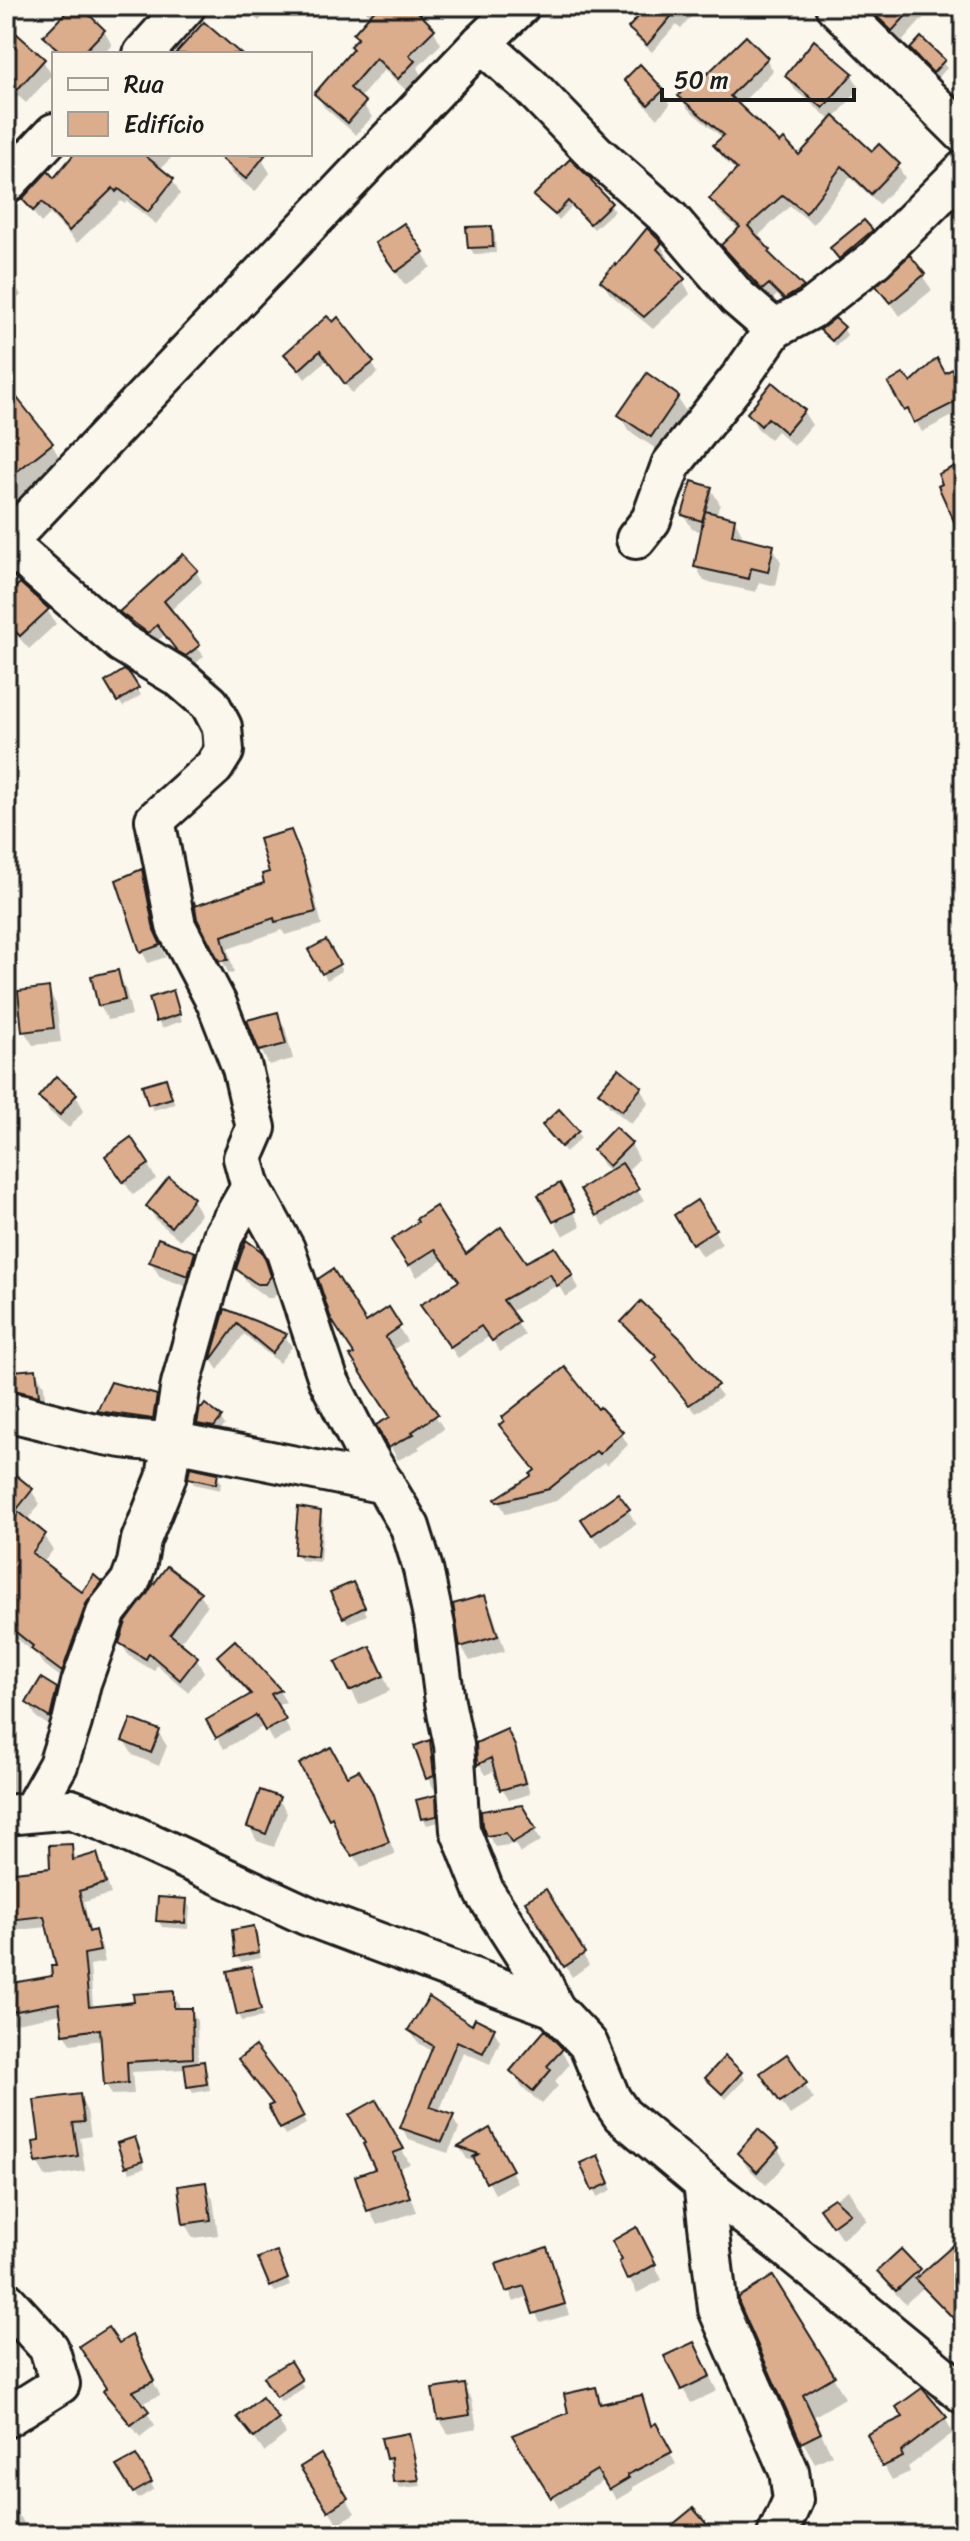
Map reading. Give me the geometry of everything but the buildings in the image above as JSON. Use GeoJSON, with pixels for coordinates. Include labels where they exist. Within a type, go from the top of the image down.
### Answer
{"type":"FeatureCollection","features":[{"type":"Feature","properties":{"kind":"street"},"geometry":{"type":"LineString","coordinates":[[145,52],[186,6]]}},
{"type":"Feature","properties":{"kind":"street"},"geometry":{"type":"LineString","coordinates":[[520,6],[481,43],[6,542],[122,643],[180,678],[210,704],[222,727],[224,751],[214,767],[155,820],[176,926],[217,1004],[242,1068],[256,1128],[243,1158],[251,1187],[285,1249],[328,1379],[365,1452],[410,1527],[423,1569],[454,1745],[460,1830],[485,1893],[542,1982],[554,2008],[588,2044],[611,2099],[622,2115],[703,2183],[957,2379]]}},
{"type":"Feature","properties":{"kind":"street"},"geometry":{"type":"LineString","coordinates":[[835,6],[964,134]]}},
{"type":"Feature","properties":{"kind":"street"},"geometry":{"type":"LineString","coordinates":[[481,43],[531,87],[595,153],[671,220],[737,297],[774,329]]}},
{"type":"Feature","properties":{"kind":"street"},"geometry":{"type":"LineString","coordinates":[[6,184],[52,135]]}},
{"type":"Feature","properties":{"kind":"street"},"geometry":{"type":"LineString","coordinates":[[636,539],[651,520],[671,465],[774,329],[810,310],[875,259],[964,170]]}},
{"type":"Feature","properties":{"kind":"street"},"geometry":{"type":"LineString","coordinates":[[19,1813],[58,1765],[81,1683],[107,1611],[130,1582],[141,1540],[166,1478],[181,1384],[223,1236],[251,1187]]}},
{"type":"Feature","properties":{"kind":"street"},"geometry":{"type":"LineString","coordinates":[[6,1411],[141,1442],[170,1441],[385,1484]]}},
{"type":"Feature","properties":{"kind":"street"},"geometry":{"type":"LineString","coordinates":[[19,1813],[71,1809],[308,1916],[554,2008]]}},
{"type":"Feature","properties":{"kind":"street"},"geometry":{"type":"LineString","coordinates":[[703,2183],[718,2309],[789,2471],[793,2500],[777,2535]]}},
{"type":"Feature","properties":{"kind":"street"},"geometry":{"type":"LineString","coordinates":[[6,2301],[49,2348],[60,2384],[6,2418]]}}]}
